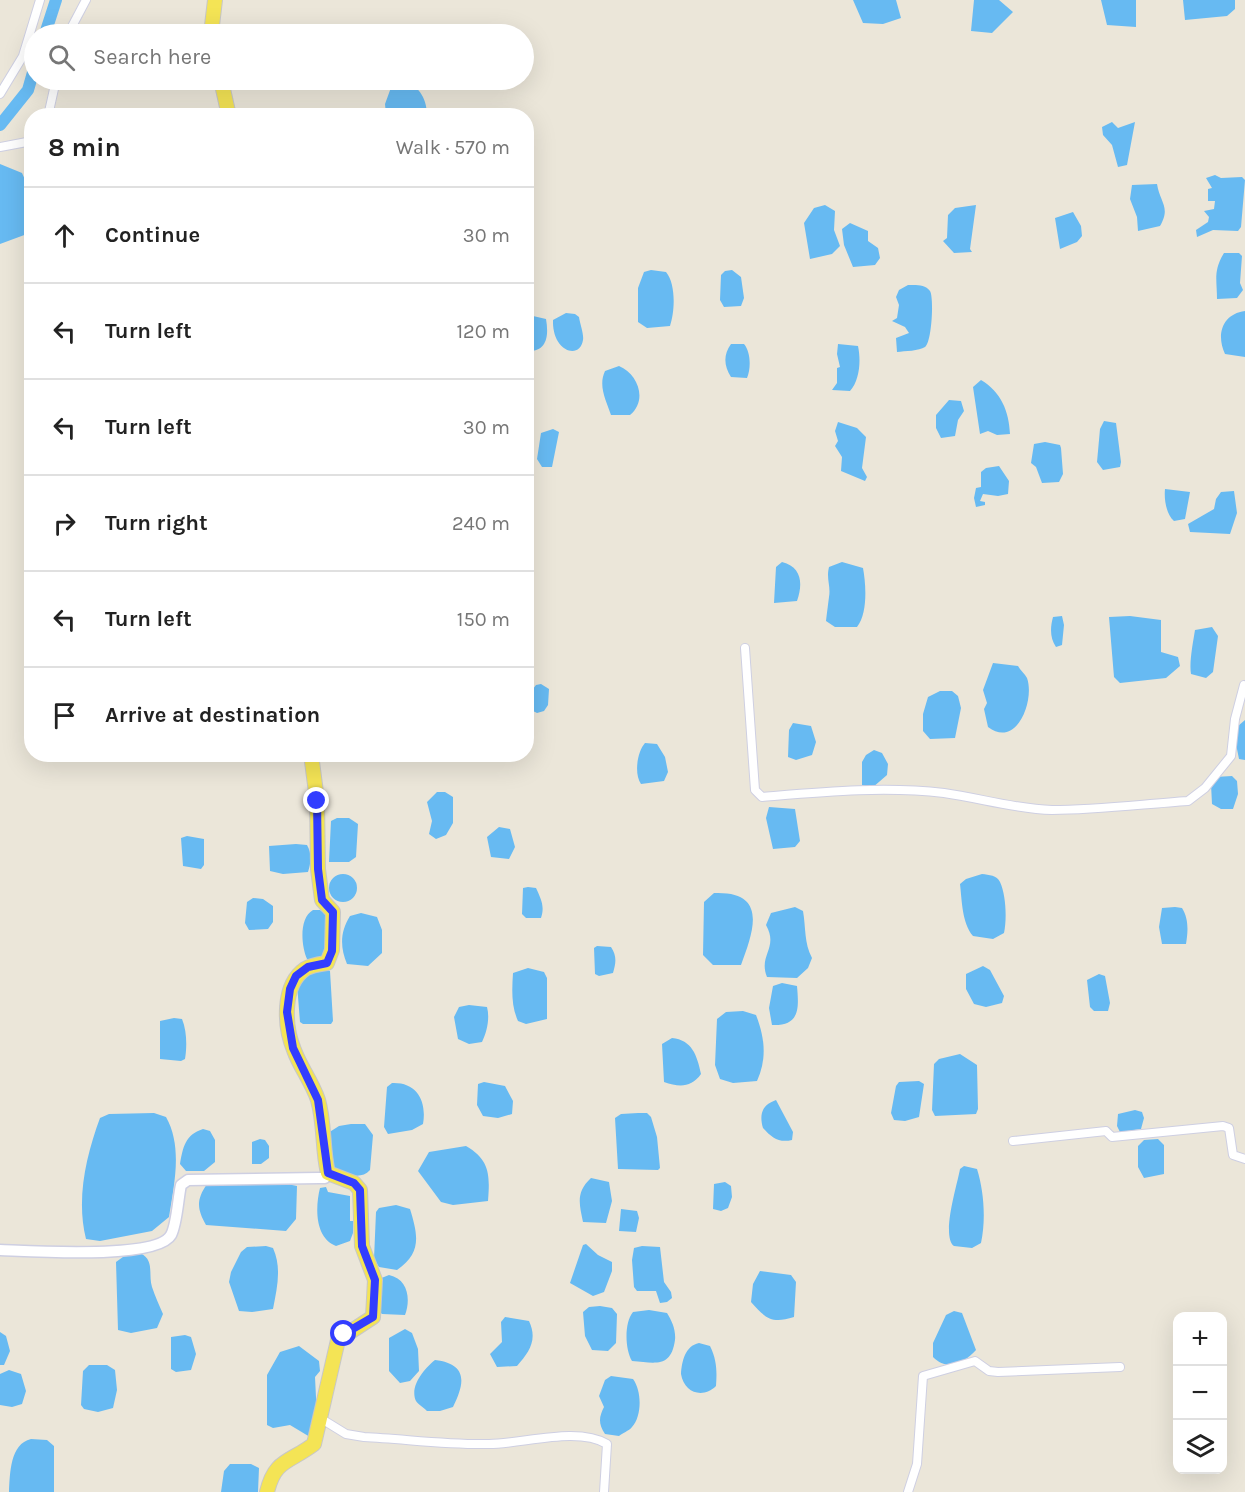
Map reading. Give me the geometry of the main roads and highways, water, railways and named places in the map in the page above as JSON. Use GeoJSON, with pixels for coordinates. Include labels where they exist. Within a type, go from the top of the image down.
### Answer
{"type":"FeatureCollection","features":[{"type":"Feature","properties":{"kind":"main road"},"geometry":{"type":"LineString","coordinates":[[212,24],[215,0]]}},
{"type":"Feature","properties":{"kind":"main road"},"geometry":{"type":"LineString","coordinates":[[223,90],[227,108]]}},
{"type":"Feature","properties":{"kind":"main road"},"geometry":{"type":"LineString","coordinates":[[267,1492],[271,1473],[280,1464],[314,1444],[338,1340],[373,1317],[374,1303],[373,1272],[362,1246],[360,1190],[354,1183],[328,1173],[318,1100],[293,1048],[287,1012],[290,989],[296,976],[308,967],[327,963],[332,951],[333,912],[322,900],[318,869],[317,801],[312,762]]}},
{"type":"Feature","properties":{"kind":"water"},"geometry":{"type":"Polygon","coordinates":[[[853,0],[896,0],[901,18],[883,24],[863,23],[853,0]]]}},
{"type":"Feature","properties":{"kind":"water"},"geometry":{"type":"Polygon","coordinates":[[[974,0],[999,0],[1013,12],[992,33],[971,31],[974,0]]]}},
{"type":"Feature","properties":{"kind":"water"},"geometry":{"type":"Polygon","coordinates":[[[1101,0],[1136,0],[1136,27],[1107,25],[1101,0]]]}},
{"type":"Feature","properties":{"kind":"water"},"geometry":{"type":"Polygon","coordinates":[[[1183,0],[1235,0],[1235,9],[1227,16],[1185,20],[1183,0]]]}},
{"type":"Feature","properties":{"kind":"water"},"geometry":{"type":"Polygon","coordinates":[[[390,90],[418,90],[426,108],[385,108],[390,90]]]}},
{"type":"Feature","properties":{"kind":"water"},"geometry":{"type":"Polygon","coordinates":[[[1112,122],[1118,128],[1135,122],[1127,165],[1118,167],[1112,145],[1103,135],[1102,127],[1112,122]]]}},
{"type":"Feature","properties":{"kind":"water"},"geometry":{"type":"Polygon","coordinates":[[[0,164],[22,173],[24,178],[24,235],[0,244],[0,164]]]}},
{"type":"Feature","properties":{"kind":"water"},"geometry":{"type":"Polygon","coordinates":[[[1215,175],[1221,178],[1242,177],[1245,180],[1241,227],[1238,231],[1213,230],[1197,237],[1196,230],[1208,222],[1209,217],[1204,211],[1214,209],[1215,201],[1208,201],[1208,189],[1212,188],[1206,178],[1215,175]]]}},
{"type":"Feature","properties":{"kind":"water"},"geometry":{"type":"Polygon","coordinates":[[[1157,184],[1165,209],[1163,220],[1160,226],[1138,231],[1137,217],[1130,199],[1132,185],[1157,184]]]}},
{"type":"Feature","properties":{"kind":"water"},"geometry":{"type":"Polygon","coordinates":[[[825,205],[835,211],[834,230],[840,246],[832,254],[810,259],[804,223],[814,208],[825,205]]]}},
{"type":"Feature","properties":{"kind":"water"},"geometry":{"type":"Polygon","coordinates":[[[976,205],[970,249],[972,252],[954,253],[943,241],[947,238],[948,215],[955,208],[976,205]]]}},
{"type":"Feature","properties":{"kind":"water"},"geometry":{"type":"Polygon","coordinates":[[[1073,212],[1081,226],[1082,236],[1077,242],[1060,249],[1055,218],[1073,212]]]}},
{"type":"Feature","properties":{"kind":"water"},"geometry":{"type":"Polygon","coordinates":[[[850,223],[868,231],[868,241],[878,248],[880,258],[875,265],[853,267],[844,245],[842,229],[850,223]]]}},
{"type":"Feature","properties":{"kind":"water"},"geometry":{"type":"Polygon","coordinates":[[[1224,253],[1239,253],[1242,256],[1240,283],[1243,290],[1237,298],[1217,299],[1217,270],[1224,253]]]}},
{"type":"Feature","properties":{"kind":"water"},"geometry":{"type":"Polygon","coordinates":[[[651,270],[666,272],[672,283],[674,305],[670,326],[647,328],[638,322],[638,288],[644,272],[651,270]]]}},
{"type":"Feature","properties":{"kind":"water"},"geometry":{"type":"Polygon","coordinates":[[[732,270],[741,277],[744,298],[741,306],[724,307],[720,300],[721,275],[725,271],[732,270]]]}},
{"type":"Feature","properties":{"kind":"water"},"geometry":{"type":"Polygon","coordinates":[[[908,285],[923,286],[930,291],[931,329],[925,347],[897,352],[896,338],[909,333],[905,327],[892,321],[897,318],[899,305],[896,297],[899,290],[908,285]]]}},
{"type":"Feature","properties":{"kind":"water"},"geometry":{"type":"Polygon","coordinates":[[[1245,311],[1245,357],[1225,354],[1221,340],[1223,326],[1231,316],[1245,311]]]}},
{"type":"Feature","properties":{"kind":"water"},"geometry":{"type":"Polygon","coordinates":[[[566,313],[579,317],[583,340],[577,350],[572,351],[561,346],[554,331],[553,320],[566,313]]]}},
{"type":"Feature","properties":{"kind":"water"},"geometry":{"type":"Polygon","coordinates":[[[534,316],[546,319],[547,337],[539,349],[534,351],[534,316]]]}},
{"type":"Feature","properties":{"kind":"water"},"geometry":{"type":"Polygon","coordinates":[[[731,344],[744,344],[748,351],[750,361],[747,378],[731,377],[729,373],[726,356],[731,344]]]}},
{"type":"Feature","properties":{"kind":"water"},"geometry":{"type":"Polygon","coordinates":[[[838,344],[858,346],[859,370],[850,391],[832,390],[837,383],[837,368],[840,367],[837,354],[838,344]]]}},
{"type":"Feature","properties":{"kind":"water"},"geometry":{"type":"Polygon","coordinates":[[[619,366],[631,375],[638,388],[639,402],[630,415],[611,415],[604,393],[602,382],[605,371],[619,366]]]}},
{"type":"Feature","properties":{"kind":"water"},"geometry":{"type":"Polygon","coordinates":[[[981,380],[994,390],[1003,403],[1010,434],[997,435],[988,431],[980,434],[973,387],[981,380]]]}},
{"type":"Feature","properties":{"kind":"water"},"geometry":{"type":"Polygon","coordinates":[[[949,400],[961,401],[964,411],[958,420],[955,436],[941,438],[936,428],[936,415],[949,400]]]}},
{"type":"Feature","properties":{"kind":"water"},"geometry":{"type":"Polygon","coordinates":[[[1104,421],[1116,423],[1121,462],[1120,467],[1103,470],[1097,462],[1100,429],[1104,421]]]}},
{"type":"Feature","properties":{"kind":"water"},"geometry":{"type":"Polygon","coordinates":[[[838,422],[857,428],[866,437],[862,468],[867,477],[865,481],[841,471],[842,457],[835,446],[838,441],[835,431],[838,422]]]}},
{"type":"Feature","properties":{"kind":"water"},"geometry":{"type":"Polygon","coordinates":[[[553,429],[559,432],[552,467],[542,467],[537,459],[541,433],[553,429]]]}},
{"type":"Feature","properties":{"kind":"water"},"geometry":{"type":"Polygon","coordinates":[[[1045,442],[1060,445],[1063,474],[1059,482],[1042,483],[1036,467],[1031,463],[1034,444],[1045,442]]]}},
{"type":"Feature","properties":{"kind":"water"},"geometry":{"type":"Polygon","coordinates":[[[999,466],[1009,481],[1008,494],[998,496],[983,494],[980,501],[985,502],[985,505],[976,507],[974,498],[976,488],[981,487],[981,472],[986,468],[999,466]]]}},
{"type":"Feature","properties":{"kind":"water"},"geometry":{"type":"Polygon","coordinates":[[[1165,489],[1190,492],[1185,519],[1174,521],[1171,518],[1166,506],[1165,489]]]}},
{"type":"Feature","properties":{"kind":"water"},"geometry":{"type":"Polygon","coordinates":[[[1234,491],[1237,513],[1230,534],[1190,532],[1188,524],[1214,509],[1216,499],[1221,492],[1234,491]]]}},
{"type":"Feature","properties":{"kind":"water"},"geometry":{"type":"Polygon","coordinates":[[[782,562],[794,568],[799,577],[800,588],[797,601],[774,603],[776,567],[782,562]]]}},
{"type":"Feature","properties":{"kind":"water"},"geometry":{"type":"Polygon","coordinates":[[[842,562],[863,568],[865,606],[857,627],[835,627],[826,621],[829,567],[842,562]]]}},
{"type":"Feature","properties":{"kind":"water"},"geometry":{"type":"Polygon","coordinates":[[[1062,616],[1064,625],[1062,645],[1056,647],[1052,636],[1052,621],[1053,617],[1062,616]]]}},
{"type":"Feature","properties":{"kind":"water"},"geometry":{"type":"Polygon","coordinates":[[[1130,616],[1161,620],[1161,652],[1178,657],[1180,666],[1166,678],[1120,683],[1114,677],[1109,617],[1130,616]]]}},
{"type":"Feature","properties":{"kind":"water"},"geometry":{"type":"Polygon","coordinates":[[[1212,627],[1218,636],[1213,672],[1206,678],[1191,674],[1195,630],[1212,627]]]}},
{"type":"Feature","properties":{"kind":"water"},"geometry":{"type":"Polygon","coordinates":[[[993,663],[1018,666],[1027,678],[1029,687],[1026,709],[1015,727],[1007,732],[998,732],[988,727],[984,709],[987,703],[983,690],[993,663]]]}},
{"type":"Feature","properties":{"kind":"water"},"geometry":{"type":"Polygon","coordinates":[[[541,684],[549,689],[548,705],[544,711],[537,713],[534,712],[534,688],[541,684]]]}},
{"type":"Feature","properties":{"kind":"water"},"geometry":{"type":"Polygon","coordinates":[[[940,691],[952,691],[958,696],[961,708],[955,738],[930,739],[923,731],[923,714],[928,697],[940,691]]]}},
{"type":"Feature","properties":{"kind":"water"},"geometry":{"type":"Polygon","coordinates":[[[1245,720],[1245,760],[1239,759],[1236,744],[1238,726],[1245,720]]]}},
{"type":"Feature","properties":{"kind":"water"},"geometry":{"type":"Polygon","coordinates":[[[793,723],[811,726],[816,742],[812,755],[796,760],[788,757],[789,730],[793,723]]]}},
{"type":"Feature","properties":{"kind":"water"},"geometry":{"type":"Polygon","coordinates":[[[645,743],[657,744],[665,757],[668,772],[664,781],[641,784],[639,780],[637,763],[645,743]]]}},
{"type":"Feature","properties":{"kind":"water"},"geometry":{"type":"Polygon","coordinates":[[[874,750],[882,753],[888,764],[887,775],[872,788],[862,785],[862,762],[866,755],[874,750]]]}},
{"type":"Feature","properties":{"kind":"water"},"geometry":{"type":"Polygon","coordinates":[[[1232,776],[1237,781],[1238,794],[1233,809],[1221,809],[1212,804],[1211,784],[1215,777],[1232,776]]]}},
{"type":"Feature","properties":{"kind":"water"},"geometry":{"type":"Polygon","coordinates":[[[437,792],[445,792],[453,797],[453,823],[446,835],[436,839],[429,834],[432,821],[427,802],[437,792]]]}},
{"type":"Feature","properties":{"kind":"water"},"geometry":{"type":"Polygon","coordinates":[[[769,807],[795,809],[800,841],[795,847],[773,849],[766,818],[769,807]]]}},
{"type":"Feature","properties":{"kind":"water"},"geometry":{"type":"Polygon","coordinates":[[[337,818],[349,818],[358,824],[356,857],[349,862],[329,862],[331,821],[337,818]]]}},
{"type":"Feature","properties":{"kind":"water"},"geometry":{"type":"Polygon","coordinates":[[[499,827],[510,829],[515,847],[509,859],[491,857],[487,837],[499,827]]]}},
{"type":"Feature","properties":{"kind":"water"},"geometry":{"type":"Polygon","coordinates":[[[187,836],[204,839],[204,865],[201,869],[183,866],[181,838],[187,836]]]}},
{"type":"Feature","properties":{"kind":"water"},"geometry":{"type":"Polygon","coordinates":[[[307,845],[309,848],[308,872],[283,874],[270,871],[269,846],[307,845]]]}},
{"type":"Feature","properties":{"kind":"water"},"geometry":{"type":"Polygon","coordinates":[[[343,874],[353,878],[357,888],[353,898],[343,902],[333,898],[329,888],[333,878],[343,874]]]}},
{"type":"Feature","properties":{"kind":"water"},"geometry":{"type":"Polygon","coordinates":[[[982,874],[997,878],[1004,893],[1006,914],[1004,933],[993,939],[973,936],[963,912],[960,884],[966,879],[982,874]]]}},
{"type":"Feature","properties":{"kind":"water"},"geometry":{"type":"Polygon","coordinates":[[[523,888],[536,888],[542,906],[541,918],[526,918],[522,914],[523,888]]]}},
{"type":"Feature","properties":{"kind":"water"},"geometry":{"type":"Polygon","coordinates":[[[714,893],[731,894],[743,898],[750,906],[753,915],[752,926],[741,965],[713,965],[703,955],[704,902],[714,893]]]}},
{"type":"Feature","properties":{"kind":"water"},"geometry":{"type":"Polygon","coordinates":[[[253,898],[263,899],[273,906],[273,922],[268,929],[249,930],[245,923],[247,902],[253,898]]]}},
{"type":"Feature","properties":{"kind":"water"},"geometry":{"type":"Polygon","coordinates":[[[795,907],[803,911],[806,941],[812,958],[808,968],[797,978],[767,977],[765,963],[770,940],[766,925],[771,913],[795,907]]]}},
{"type":"Feature","properties":{"kind":"water"},"geometry":{"type":"Polygon","coordinates":[[[1162,908],[1182,908],[1186,917],[1186,944],[1162,944],[1159,927],[1162,908]]]}},
{"type":"Feature","properties":{"kind":"water"},"geometry":{"type":"Polygon","coordinates":[[[313,910],[320,910],[329,917],[329,952],[321,960],[307,959],[303,947],[303,925],[308,914],[313,910]]]}},
{"type":"Feature","properties":{"kind":"water"},"geometry":{"type":"Polygon","coordinates":[[[361,913],[377,917],[382,930],[382,953],[368,966],[347,964],[342,946],[344,928],[350,916],[361,913]]]}},
{"type":"Feature","properties":{"kind":"water"},"geometry":{"type":"Polygon","coordinates":[[[597,946],[611,947],[615,960],[613,973],[599,976],[595,974],[594,948],[597,946]]]}},
{"type":"Feature","properties":{"kind":"water"},"geometry":{"type":"Polygon","coordinates":[[[983,966],[990,970],[1004,996],[1002,1003],[986,1007],[974,1004],[966,989],[966,974],[983,966]]]}},
{"type":"Feature","properties":{"kind":"water"},"geometry":{"type":"Polygon","coordinates":[[[528,968],[544,972],[547,978],[547,1019],[526,1024],[518,1021],[513,1003],[512,985],[513,973],[528,968]]]}},
{"type":"Feature","properties":{"kind":"water"},"geometry":{"type":"Polygon","coordinates":[[[325,969],[330,971],[333,1021],[331,1024],[303,1024],[300,1022],[297,984],[306,973],[325,969]]]}},
{"type":"Feature","properties":{"kind":"water"},"geometry":{"type":"Polygon","coordinates":[[[1099,974],[1105,976],[1110,1003],[1108,1011],[1094,1011],[1090,1007],[1087,980],[1099,974]]]}},
{"type":"Feature","properties":{"kind":"water"},"geometry":{"type":"Polygon","coordinates":[[[782,983],[797,986],[796,1014],[788,1023],[772,1025],[769,1008],[773,986],[782,983]]]}},
{"type":"Feature","properties":{"kind":"water"},"geometry":{"type":"Polygon","coordinates":[[[469,1005],[487,1007],[488,1025],[482,1042],[469,1044],[458,1039],[454,1017],[459,1007],[469,1005]]]}},
{"type":"Feature","properties":{"kind":"water"},"geometry":{"type":"Polygon","coordinates":[[[743,1011],[756,1015],[763,1040],[762,1065],[757,1081],[733,1083],[720,1079],[715,1065],[717,1019],[726,1012],[743,1011]]]}},
{"type":"Feature","properties":{"kind":"water"},"geometry":{"type":"Polygon","coordinates":[[[182,1019],[185,1029],[186,1054],[185,1059],[181,1061],[160,1059],[160,1021],[182,1019]]]}},
{"type":"Feature","properties":{"kind":"water"},"geometry":{"type":"Polygon","coordinates":[[[672,1038],[689,1045],[698,1061],[701,1074],[689,1084],[675,1085],[664,1082],[662,1044],[672,1038]]]}},
{"type":"Feature","properties":{"kind":"water"},"geometry":{"type":"Polygon","coordinates":[[[960,1054],[977,1065],[978,1109],[976,1114],[935,1116],[932,1110],[934,1064],[939,1059],[960,1054]]]}},
{"type":"Feature","properties":{"kind":"water"},"geometry":{"type":"Polygon","coordinates":[[[919,1081],[924,1084],[919,1117],[905,1121],[894,1120],[891,1113],[896,1086],[899,1082],[919,1081]]]}},
{"type":"Feature","properties":{"kind":"water"},"geometry":{"type":"Polygon","coordinates":[[[484,1082],[505,1086],[513,1101],[512,1114],[498,1118],[483,1116],[477,1105],[478,1084],[484,1082]]]}},
{"type":"Feature","properties":{"kind":"water"},"geometry":{"type":"Polygon","coordinates":[[[392,1083],[408,1086],[418,1094],[422,1101],[423,1124],[412,1130],[388,1134],[384,1127],[387,1087],[392,1083]]]}},
{"type":"Feature","properties":{"kind":"water"},"geometry":{"type":"Polygon","coordinates":[[[776,1100],[793,1132],[792,1140],[776,1139],[763,1128],[761,1118],[763,1111],[776,1100]]]}},
{"type":"Feature","properties":{"kind":"water"},"geometry":{"type":"Polygon","coordinates":[[[1135,1110],[1142,1112],[1144,1118],[1141,1129],[1120,1132],[1117,1126],[1118,1114],[1135,1110]]]}},
{"type":"Feature","properties":{"kind":"water"},"geometry":{"type":"Polygon","coordinates":[[[154,1113],[166,1117],[176,1153],[169,1217],[152,1231],[100,1241],[86,1239],[82,1193],[87,1162],[100,1118],[109,1114],[154,1113]]]}},
{"type":"Feature","properties":{"kind":"water"},"geometry":{"type":"Polygon","coordinates":[[[647,1113],[651,1117],[657,1137],[660,1168],[658,1170],[618,1169],[615,1118],[621,1114],[647,1113]]]}},
{"type":"Feature","properties":{"kind":"water"},"geometry":{"type":"Polygon","coordinates":[[[365,1124],[373,1135],[370,1170],[366,1174],[356,1176],[330,1167],[328,1133],[339,1126],[365,1124]]]}},
{"type":"Feature","properties":{"kind":"water"},"geometry":{"type":"Polygon","coordinates":[[[203,1129],[210,1131],[215,1140],[215,1162],[204,1171],[186,1171],[180,1164],[184,1147],[192,1135],[203,1129]]]}},
{"type":"Feature","properties":{"kind":"water"},"geometry":{"type":"Polygon","coordinates":[[[1158,1139],[1164,1145],[1164,1174],[1144,1178],[1138,1167],[1138,1146],[1144,1140],[1158,1139]]]}},
{"type":"Feature","properties":{"kind":"water"},"geometry":{"type":"Polygon","coordinates":[[[265,1140],[269,1146],[269,1158],[261,1164],[252,1164],[252,1142],[265,1140]]]}},
{"type":"Feature","properties":{"kind":"water"},"geometry":{"type":"Polygon","coordinates":[[[466,1146],[480,1157],[487,1169],[488,1201],[453,1205],[441,1202],[418,1171],[429,1152],[466,1146]]]}},
{"type":"Feature","properties":{"kind":"water"},"geometry":{"type":"Polygon","coordinates":[[[964,1166],[977,1169],[983,1196],[984,1215],[981,1243],[972,1248],[954,1246],[950,1241],[949,1232],[953,1198],[960,1169],[964,1166]]]}},
{"type":"Feature","properties":{"kind":"water"},"geometry":{"type":"Polygon","coordinates":[[[591,1178],[609,1182],[612,1201],[606,1223],[583,1222],[580,1198],[583,1188],[591,1178]]]}},
{"type":"Feature","properties":{"kind":"water"},"geometry":{"type":"Polygon","coordinates":[[[277,1182],[297,1186],[296,1219],[286,1231],[206,1225],[201,1214],[199,1200],[207,1184],[277,1182]]]}},
{"type":"Feature","properties":{"kind":"water"},"geometry":{"type":"Polygon","coordinates":[[[725,1182],[731,1186],[732,1197],[728,1208],[721,1211],[713,1209],[714,1184],[725,1182]]]}},
{"type":"Feature","properties":{"kind":"water"},"geometry":{"type":"Polygon","coordinates":[[[326,1187],[328,1192],[350,1196],[350,1221],[353,1221],[353,1233],[350,1241],[336,1246],[324,1236],[318,1222],[317,1204],[320,1188],[326,1187]]]}},
{"type":"Feature","properties":{"kind":"water"},"geometry":{"type":"Polygon","coordinates":[[[396,1205],[410,1209],[416,1235],[411,1257],[397,1270],[379,1267],[374,1259],[376,1212],[379,1208],[396,1205]]]}},
{"type":"Feature","properties":{"kind":"water"},"geometry":{"type":"Polygon","coordinates":[[[621,1209],[637,1211],[639,1218],[636,1232],[619,1231],[621,1209]]]}},
{"type":"Feature","properties":{"kind":"water"},"geometry":{"type":"Polygon","coordinates":[[[586,1244],[598,1255],[612,1262],[612,1271],[604,1292],[593,1296],[570,1283],[583,1245],[586,1244]]]}},
{"type":"Feature","properties":{"kind":"water"},"geometry":{"type":"Polygon","coordinates":[[[247,1247],[273,1248],[277,1263],[278,1278],[273,1309],[239,1311],[229,1282],[231,1272],[241,1252],[247,1247]]]}},
{"type":"Feature","properties":{"kind":"water"},"geometry":{"type":"Polygon","coordinates":[[[660,1247],[664,1282],[672,1298],[667,1302],[660,1303],[656,1291],[637,1291],[634,1287],[632,1260],[634,1248],[660,1247]]]}},
{"type":"Feature","properties":{"kind":"water"},"geometry":{"type":"Polygon","coordinates":[[[140,1253],[148,1259],[152,1287],[163,1314],[157,1328],[131,1333],[118,1330],[116,1262],[127,1254],[140,1253]]]}},
{"type":"Feature","properties":{"kind":"water"},"geometry":{"type":"Polygon","coordinates":[[[760,1271],[791,1275],[796,1282],[794,1317],[775,1320],[765,1316],[751,1302],[753,1284],[760,1271]]]}},
{"type":"Feature","properties":{"kind":"water"},"geometry":{"type":"Polygon","coordinates":[[[389,1275],[400,1281],[406,1290],[408,1303],[405,1315],[382,1314],[379,1311],[379,1279],[389,1275]]]}},
{"type":"Feature","properties":{"kind":"water"},"geometry":{"type":"Polygon","coordinates":[[[589,1307],[612,1308],[617,1314],[616,1343],[608,1351],[592,1350],[585,1336],[583,1312],[589,1307]]]}},
{"type":"Feature","properties":{"kind":"water"},"geometry":{"type":"Polygon","coordinates":[[[649,1310],[667,1313],[675,1333],[673,1349],[670,1355],[661,1362],[632,1361],[627,1343],[630,1317],[633,1312],[649,1310]]]}},
{"type":"Feature","properties":{"kind":"water"},"geometry":{"type":"Polygon","coordinates":[[[954,1311],[962,1313],[976,1350],[961,1362],[950,1365],[939,1362],[933,1357],[933,1343],[946,1315],[954,1311]]]}},
{"type":"Feature","properties":{"kind":"water"},"geometry":{"type":"Polygon","coordinates":[[[505,1317],[529,1321],[533,1334],[528,1351],[517,1366],[497,1367],[490,1354],[502,1342],[501,1322],[505,1317]]]}},
{"type":"Feature","properties":{"kind":"water"},"geometry":{"type":"Polygon","coordinates":[[[405,1329],[412,1333],[418,1349],[419,1371],[410,1381],[400,1383],[389,1371],[389,1338],[405,1329]]]}},
{"type":"Feature","properties":{"kind":"water"},"geometry":{"type":"Polygon","coordinates":[[[0,1332],[6,1336],[10,1351],[4,1365],[0,1365],[0,1332]]]}},
{"type":"Feature","properties":{"kind":"water"},"geometry":{"type":"Polygon","coordinates":[[[185,1335],[191,1337],[196,1354],[191,1370],[176,1372],[171,1369],[171,1337],[185,1335]]]}},
{"type":"Feature","properties":{"kind":"water"},"geometry":{"type":"Polygon","coordinates":[[[699,1343],[710,1346],[716,1371],[716,1386],[700,1393],[686,1386],[681,1374],[683,1359],[687,1351],[699,1343]]]}},
{"type":"Feature","properties":{"kind":"water"},"geometry":{"type":"Polygon","coordinates":[[[299,1346],[319,1361],[320,1371],[315,1377],[317,1418],[310,1437],[290,1425],[273,1428],[267,1425],[267,1375],[280,1352],[299,1346]]]}},
{"type":"Feature","properties":{"kind":"water"},"geometry":{"type":"Polygon","coordinates":[[[435,1360],[446,1362],[458,1370],[461,1376],[460,1390],[453,1407],[440,1411],[427,1411],[416,1401],[414,1395],[416,1384],[435,1360]]]}},
{"type":"Feature","properties":{"kind":"water"},"geometry":{"type":"Polygon","coordinates":[[[89,1365],[107,1365],[115,1370],[117,1390],[113,1408],[98,1412],[84,1409],[81,1405],[83,1371],[89,1365]]]}},
{"type":"Feature","properties":{"kind":"water"},"geometry":{"type":"Polygon","coordinates":[[[9,1370],[21,1374],[26,1391],[22,1404],[12,1407],[0,1405],[0,1374],[9,1370]]]}},
{"type":"Feature","properties":{"kind":"water"},"geometry":{"type":"Polygon","coordinates":[[[611,1376],[633,1379],[639,1397],[638,1417],[631,1428],[619,1436],[605,1434],[600,1423],[604,1407],[599,1396],[605,1380],[611,1376]]]}},
{"type":"Feature","properties":{"kind":"water"},"geometry":{"type":"Polygon","coordinates":[[[31,1439],[47,1440],[54,1446],[54,1492],[9,1492],[12,1460],[19,1447],[31,1439]]]}},
{"type":"Feature","properties":{"kind":"water"},"geometry":{"type":"Polygon","coordinates":[[[230,1464],[251,1464],[259,1468],[258,1492],[221,1492],[224,1471],[230,1464]]]}},
{"type":"Feature","properties":{"kind":"waterway"},"geometry":{"type":"LineString","coordinates":[[48,24],[56,0]]}},
{"type":"Feature","properties":{"kind":"waterway"},"geometry":{"type":"LineString","coordinates":[[0,125],[28,90]]}}]}
